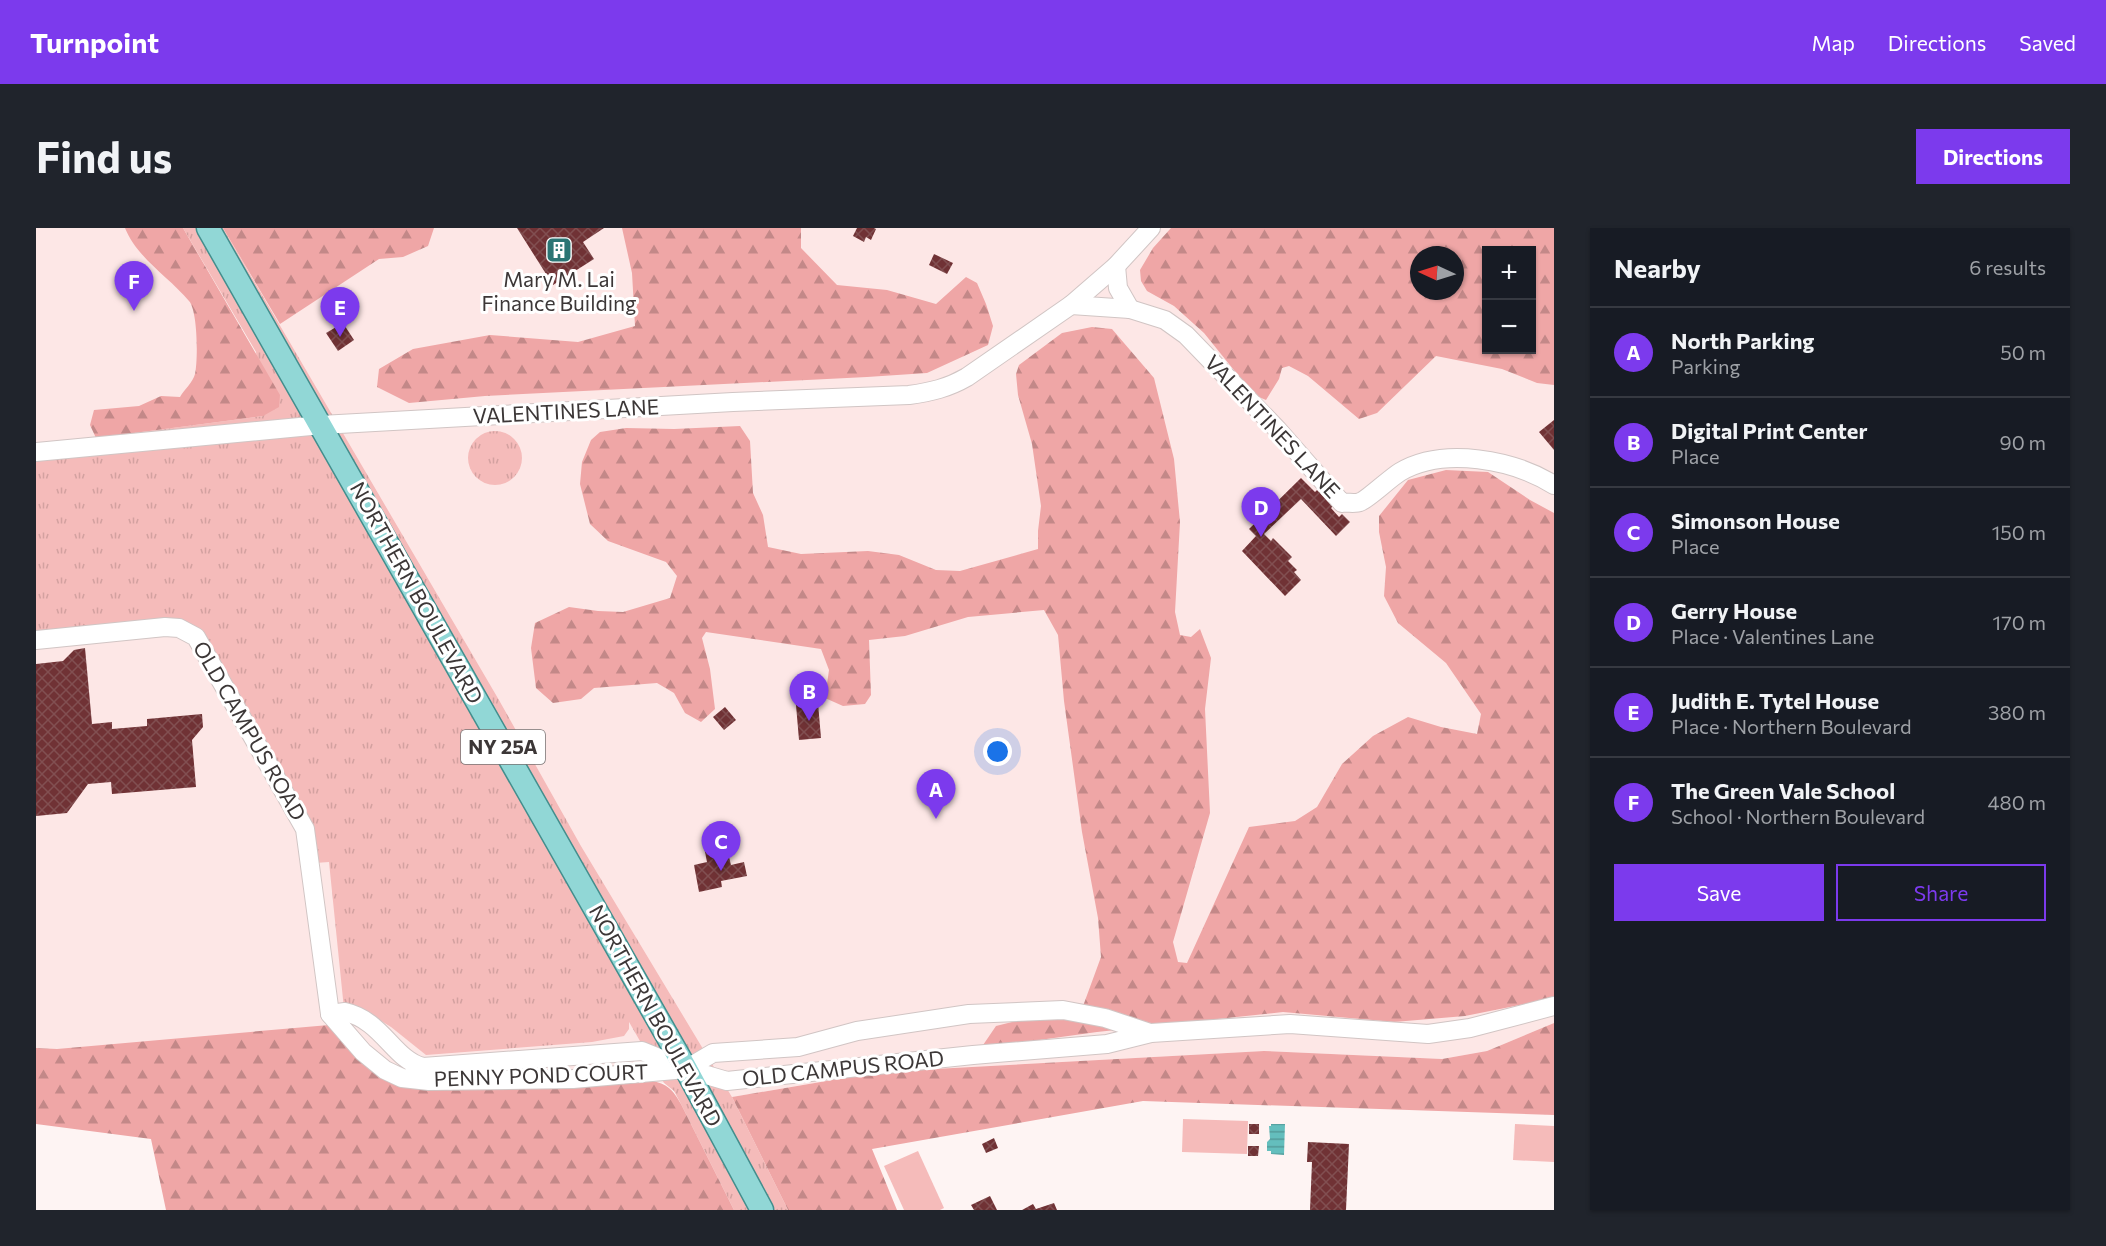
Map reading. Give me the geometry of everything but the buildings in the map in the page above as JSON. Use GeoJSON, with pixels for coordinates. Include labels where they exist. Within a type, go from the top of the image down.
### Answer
{"type":"FeatureCollection","features":[{"type":"Feature","properties":{"kind":"main road","name":"NORTHERN BOULEVARD"},"geometry":{"type":"LineString","coordinates":[[208,228],[686,1069],[762,1210]]}},
{"type":"Feature","properties":{"kind":"street","name":"VALENTINES LANE"},"geometry":{"type":"LineString","coordinates":[[36,452],[321,425],[934,392],[967,377],[1071,305],[1116,266],[1151,228]]}},
{"type":"Feature","properties":{"kind":"street"},"geometry":{"type":"LineString","coordinates":[[1116,266],[1118,288],[1130,309]]}},
{"type":"Feature","properties":{"kind":"street","name":"VALENTINES LANE"},"geometry":{"type":"LineString","coordinates":[[1071,305],[1130,309],[1165,320],[1186,335],[1278,430],[1342,503],[1360,502],[1412,466],[1458,458],[1516,467],[1537,474],[1554,485]]}},
{"type":"Feature","properties":{"kind":"street","name":"OLD CAMPUS ROAD"},"geometry":{"type":"LineString","coordinates":[[36,640],[165,627],[187,631],[196,637],[302,819],[308,840],[330,1014]]}},
{"type":"Feature","properties":{"kind":"street","name":"OLD CAMPUS ROAD"},"geometry":{"type":"LineString","coordinates":[[686,1069],[727,1081],[1107,1044],[1151,1033],[1290,1024],[1428,1034],[1470,1028],[1554,1006]]}},
{"type":"Feature","properties":{"kind":"street","name":"OLD CAMPUS ROAD"},"geometry":{"type":"LineString","coordinates":[[686,1069],[713,1053],[798,1047],[857,1030],[969,1014],[1063,1010],[1105,1018],[1151,1033]]}},
{"type":"Feature","properties":{"kind":"street","name":"PENNY POND COURT"},"geometry":{"type":"LineString","coordinates":[[330,1014],[345,1012],[357,1015],[369,1022],[402,1054],[416,1065],[423,1067],[642,1051],[686,1069]]}},
{"type":"Feature","properties":{"kind":"street","name":"PENNY POND COURT"},"geometry":{"type":"LineString","coordinates":[[330,1014],[363,1052],[386,1070],[402,1078],[429,1081],[573,1079],[686,1069]]}},
{"type":"Feature","properties":{"kind":"shaded area"},"geometry":{"type":"Polygon","coordinates":[[[36,228],[183,228],[263,416],[541,868],[664,1083],[651,1081],[601,1084],[36,1048],[36,228]]]}},
{"type":"Feature","properties":{"kind":"shaded area"},"geometry":{"type":"Polygon","coordinates":[[[223,228],[1554,228],[1554,1023],[1487,1051],[1442,1059],[1264,1051],[879,1072],[732,1097],[581,846],[499,700],[223,228]]]}},
{"type":"Feature","properties":{"kind":"green space"},"geometry":{"type":"Polygon","coordinates":[[[125,228],[183,228],[280,395],[279,407],[263,416],[96,438],[90,425],[94,410],[139,406],[161,396],[180,397],[192,380],[196,368],[197,348],[192,306],[181,292],[137,249],[125,228]]]}},
{"type":"Feature","properties":{"kind":"green space"},"geometry":{"type":"Polygon","coordinates":[[[183,228],[223,228],[499,700],[581,846],[732,1097],[788,1210],[734,1210],[674,1091],[664,1083],[629,1022],[629,1029],[624,1036],[592,1042],[426,1055],[391,1027],[370,1014],[344,1009],[329,862],[315,863],[192,632],[36,638],[36,452],[96,438],[263,416],[256,352],[183,228]]]}},
{"type":"Feature","properties":{"kind":"green space"},"geometry":{"type":"Polygon","coordinates":[[[223,228],[434,228],[428,246],[403,257],[379,259],[280,324],[223,228]]]}},
{"type":"Feature","properties":{"kind":"green space"},"geometry":{"type":"Polygon","coordinates":[[[622,228],[801,228],[801,248],[837,285],[887,290],[936,304],[966,277],[977,283],[986,304],[993,326],[988,345],[927,373],[485,396],[409,403],[377,387],[379,369],[413,349],[490,335],[578,342],[635,326],[632,273],[622,228]]]}},
{"type":"Feature","properties":{"kind":"green space"},"geometry":{"type":"Polygon","coordinates":[[[1171,228],[1554,228],[1554,385],[1537,383],[1502,369],[1436,356],[1377,413],[1359,419],[1308,376],[1289,366],[1282,368],[1279,379],[1266,400],[1254,395],[1204,333],[1174,306],[1147,291],[1141,281],[1140,270],[1153,248],[1171,228]]]}},
{"type":"Feature","properties":{"kind":"green space"},"geometry":{"type":"Polygon","coordinates":[[[1092,327],[1112,329],[1154,378],[1174,459],[1180,522],[1175,612],[1180,635],[1191,637],[1200,629],[1211,658],[1205,709],[1210,813],[1173,942],[1178,962],[1187,963],[1249,827],[1295,821],[1317,807],[1342,764],[1373,736],[1408,717],[1441,727],[1477,734],[1481,714],[1446,663],[1398,623],[1384,596],[1386,567],[1379,532],[1379,516],[1408,480],[1446,470],[1488,472],[1554,513],[1554,998],[1465,1016],[1394,1022],[1283,1012],[1097,1032],[981,1048],[996,1026],[1020,1020],[1079,1017],[1101,957],[1098,918],[1082,832],[1064,701],[1058,635],[1044,610],[968,617],[905,636],[869,640],[871,695],[865,704],[843,706],[825,698],[829,670],[821,649],[706,632],[702,638],[710,669],[715,709],[701,722],[685,713],[674,693],[657,683],[594,688],[581,699],[553,703],[536,688],[531,648],[535,623],[569,607],[623,612],[670,598],[677,576],[666,562],[608,541],[590,524],[580,484],[582,462],[591,440],[600,432],[626,428],[674,429],[740,426],[750,441],[753,493],[763,515],[768,547],[801,554],[868,551],[899,555],[936,570],[960,571],[1038,549],[1041,506],[1032,444],[1018,395],[1016,374],[1019,365],[1062,333],[1092,327]]]}},
{"type":"Feature","properties":{"kind":"green space"},"geometry":{"type":"Polygon","coordinates":[[[490,431],[500,431],[510,435],[518,443],[522,458],[518,473],[510,481],[500,485],[490,485],[480,481],[472,473],[468,463],[468,453],[472,443],[480,435],[490,431]]]}},
{"type":"Feature","properties":{"kind":"green space"},"geometry":{"type":"Polygon","coordinates":[[[1554,1023],[1554,1115],[1143,1101],[872,1149],[897,1210],[788,1210],[732,1097],[879,1072],[1264,1051],[1442,1059],[1487,1051],[1554,1023]]]}},
{"type":"Feature","properties":{"kind":"green space"},"geometry":{"type":"Polygon","coordinates":[[[329,1025],[400,1084],[651,1081],[661,1083],[672,1091],[681,1104],[734,1210],[166,1210],[151,1139],[36,1124],[36,1048],[57,1049],[329,1025]]]}},
{"type":"Feature","properties":{"kind":"green space"},"geometry":{"type":"Polygon","coordinates":[[[1183,1119],[1248,1121],[1247,1154],[1182,1152],[1183,1119]]]}},
{"type":"Feature","properties":{"kind":"green space"},"geometry":{"type":"Polygon","coordinates":[[[1515,1124],[1554,1126],[1554,1162],[1513,1160],[1515,1124]]]}},
{"type":"Feature","properties":{"kind":"green space"},"geometry":{"type":"Polygon","coordinates":[[[918,1151],[944,1208],[940,1210],[904,1210],[884,1166],[918,1151]]]}},
{"type":"Feature","properties":{"kind":"water"},"geometry":{"type":"Polygon","coordinates":[[[1271,1124],[1285,1124],[1284,1155],[1271,1154],[1271,1151],[1267,1151],[1271,1124]]]}},
{"type":"Feature","properties":{"kind":"place","name":"Mary M. Lai Finance Building"},"geometry":{"type":"Point","coordinates":[559,250]}},
{"type":"Feature","properties":{"kind":"place","name":"The Green Vale School"},"geometry":{"type":"Point","coordinates":[134,311]}},
{"type":"Feature","properties":{"kind":"place","name":"Judith E. Tytel House"},"geometry":{"type":"Point","coordinates":[340,337]}},
{"type":"Feature","properties":{"kind":"place","name":"Gerry House"},"geometry":{"type":"Point","coordinates":[1261,537]}},
{"type":"Feature","properties":{"kind":"place","name":"Digital Print Center"},"geometry":{"type":"Point","coordinates":[809,721]}},
{"type":"Feature","properties":{"kind":"place","name":"North Parking"},"geometry":{"type":"Point","coordinates":[936,819]}},
{"type":"Feature","properties":{"kind":"place","name":"Simonson House"},"geometry":{"type":"Point","coordinates":[721,871]}}]}
